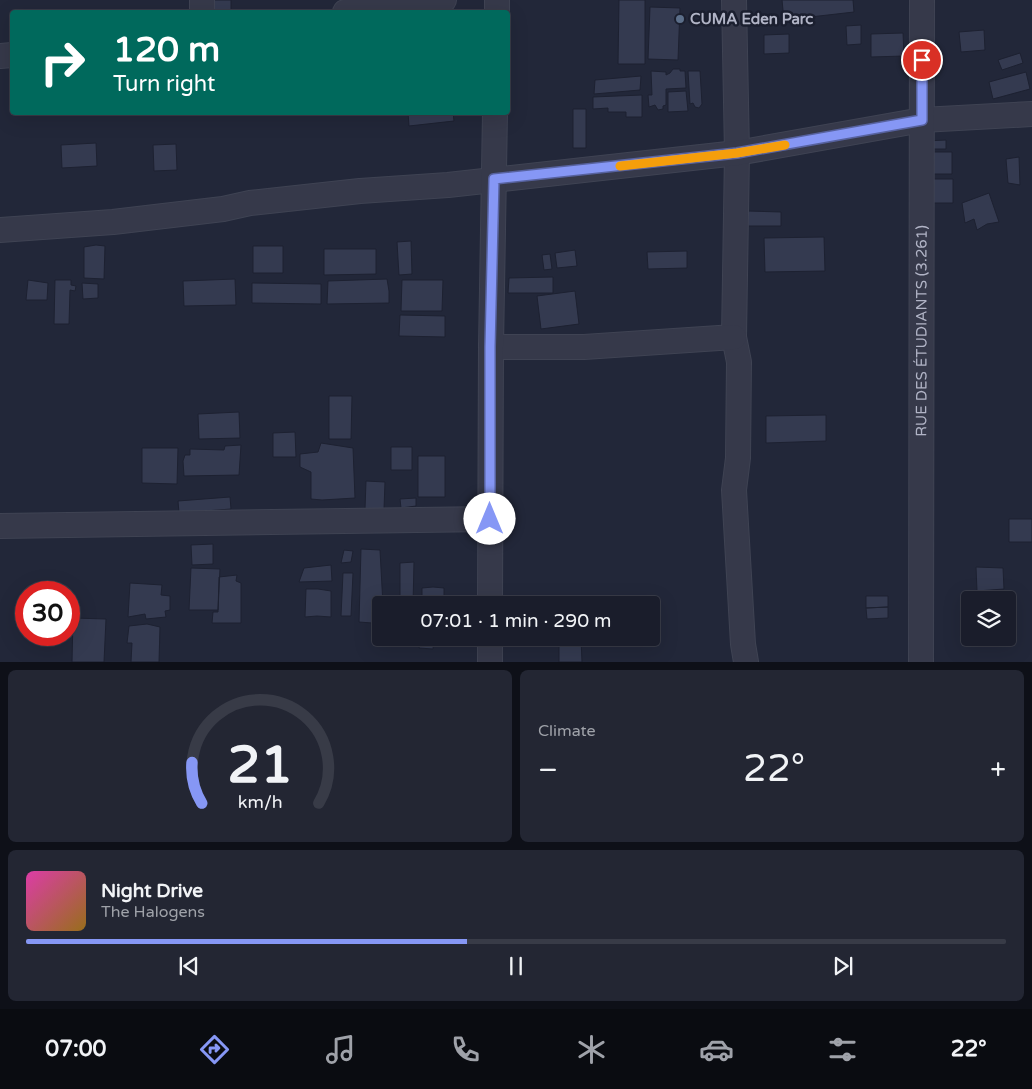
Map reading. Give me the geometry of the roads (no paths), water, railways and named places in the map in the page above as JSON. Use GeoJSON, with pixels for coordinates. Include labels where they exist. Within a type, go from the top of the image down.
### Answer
{"type":"FeatureCollection","features":[{"type":"Feature","properties":{"kind":"street"},"geometry":{"type":"LineString","coordinates":[[362,10],[444,0]]}},
{"type":"Feature","properties":{"kind":"street"},"geometry":{"type":"LineString","coordinates":[[734,0],[737,153],[734,337],[739,362],[738,458],[734,490],[743,644],[746,662]]}},
{"type":"Feature","properties":{"kind":"street","name":"RUE DES ÉTUDIANTS (3.261)"},"geometry":{"type":"LineString","coordinates":[[921,662],[922,0]]}},
{"type":"Feature","properties":{"kind":"street"},"geometry":{"type":"LineString","coordinates":[[0,230],[114,222],[222,209],[268,201],[737,153],[922,120],[1032,114]]}},
{"type":"Feature","properties":{"kind":"street"},"geometry":{"type":"LineString","coordinates":[[490,596],[490,347],[495,115]]}},
{"type":"Feature","properties":{"kind":"street"},"geometry":{"type":"LineString","coordinates":[[490,347],[584,347],[734,337]]}},
{"type":"Feature","properties":{"kind":"street"},"geometry":{"type":"LineString","coordinates":[[0,526],[490,519]]}},
{"type":"Feature","properties":{"kind":"street"},"geometry":{"type":"LineString","coordinates":[[490,646],[490,662]]}},
{"type":"Feature","properties":{"kind":"place","name":"CUMA Eden Parc"},"geometry":{"type":"Point","coordinates":[680,19]}}]}
